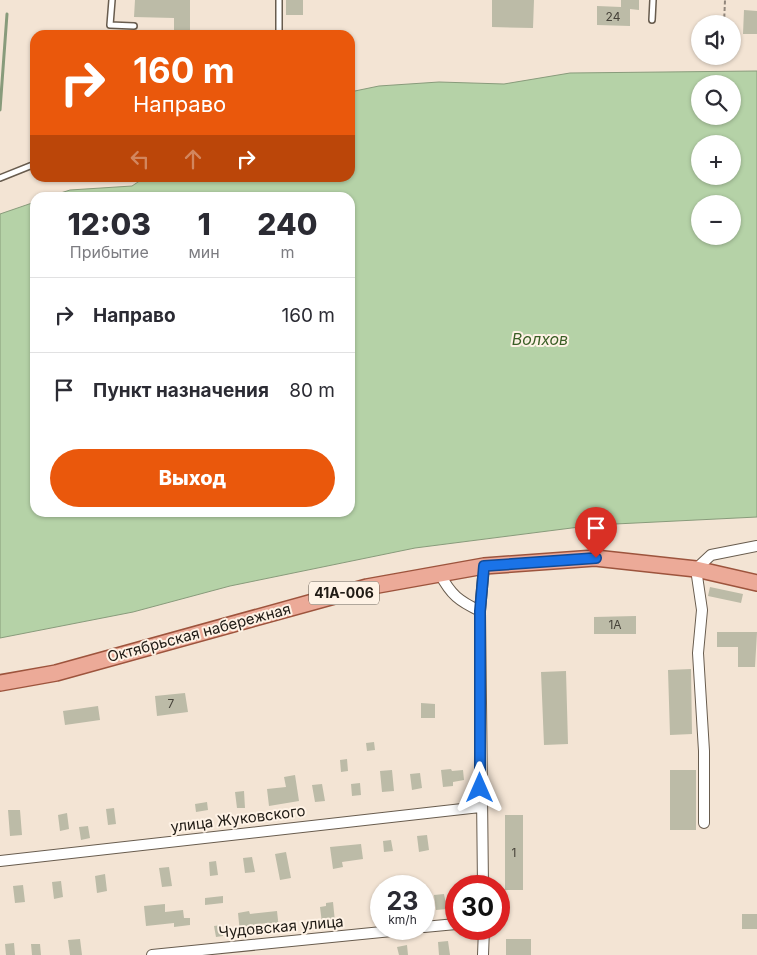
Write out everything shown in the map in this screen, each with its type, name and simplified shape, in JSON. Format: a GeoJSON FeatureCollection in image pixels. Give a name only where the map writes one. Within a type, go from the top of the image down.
{"type":"FeatureCollection","features":[{"type":"Feature","properties":{"kind":"main road","name":"Октябрьская набережная"},"geometry":{"type":"LineString","coordinates":[[0,683],[56,673],[367,586],[484,566],[596,558],[696,569]]}},
{"type":"Feature","properties":{"kind":"main road","name":"41А-006"},"geometry":{"type":"LineString","coordinates":[[696,569],[757,583]]}},
{"type":"Feature","properties":{"kind":"street"},"geometry":{"type":"LineString","coordinates":[[704,823],[704,751],[698,653],[702,610],[696,569],[711,555],[757,546]]}},
{"type":"Feature","properties":{"kind":"street"},"geometry":{"type":"LineString","coordinates":[[483,875],[480,807],[480,611],[484,566]]}},
{"type":"Feature","properties":{"kind":"street"},"geometry":{"type":"LineString","coordinates":[[440,574],[450,593],[480,611]]}},
{"type":"Feature","properties":{"kind":"street","name":"улица Жуковского"},"geometry":{"type":"LineString","coordinates":[[0,861],[480,807]]}},
{"type":"Feature","properties":{"kind":"street","name":"Чудовская улица"},"geometry":{"type":"LineString","coordinates":[[152,955],[370,933]]}},
{"type":"Feature","properties":{"kind":"street"},"geometry":{"type":"LineString","coordinates":[[483,955],[484,940]]}},
{"type":"Feature","properties":{"kind":"lane"},"geometry":{"type":"LineString","coordinates":[[112,0],[110,25],[134,26]]}},
{"type":"Feature","properties":{"kind":"lane"},"geometry":{"type":"LineString","coordinates":[[279,0],[279,30]]}},
{"type":"Feature","properties":{"kind":"lane"},"geometry":{"type":"LineString","coordinates":[[652,20],[653,0]]}},
{"type":"Feature","properties":{"kind":"lane"},"geometry":{"type":"LineString","coordinates":[[0,178],[30,166]]}},
{"type":"Feature","properties":{"kind":"path"},"geometry":{"type":"LineString","coordinates":[[724,15],[725,0]]}},
{"type":"Feature","properties":{"kind":"water","name":"Волхов"},"geometry":{"type":"Polygon","coordinates":[[[757,71],[757,517],[595,525],[415,548],[230,586],[133,612],[0,638],[0,214],[30,204],[30,517],[355,517],[355,192],[64,192],[132,186],[138,182],[355,182],[355,91],[379,86],[439,82],[504,84],[570,73],[757,71]]]}},
{"type":"Feature","properties":{"kind":"building"},"geometry":{"type":"Polygon","coordinates":[[[135,0],[190,0],[190,30],[174,30],[174,18],[134,17],[135,0]]]}},
{"type":"Feature","properties":{"kind":"building"},"geometry":{"type":"Polygon","coordinates":[[[286,0],[303,0],[303,15],[286,15],[286,0]]]}},
{"type":"Feature","properties":{"kind":"building"},"geometry":{"type":"Polygon","coordinates":[[[492,0],[534,0],[533,28],[492,27],[492,0]]]}},
{"type":"Feature","properties":{"kind":"building"},"geometry":{"type":"Polygon","coordinates":[[[621,0],[639,0],[639,10],[630,9],[630,26],[597,25],[597,6],[621,7],[621,0]]]}},
{"type":"Feature","properties":{"kind":"building"},"geometry":{"type":"Polygon","coordinates":[[[744,10],[757,11],[757,34],[743,34],[744,10]]]}},
{"type":"Feature","properties":{"kind":"building"},"geometry":{"type":"Polygon","coordinates":[[[710,587],[743,594],[741,603],[708,596],[710,587]]]}},
{"type":"Feature","properties":{"kind":"building"},"geometry":{"type":"Polygon","coordinates":[[[636,616],[636,634],[594,634],[594,617],[636,616]]]}},
{"type":"Feature","properties":{"kind":"building"},"geometry":{"type":"Polygon","coordinates":[[[717,632],[757,632],[755,667],[738,667],[738,647],[717,647],[717,632]]]}},
{"type":"Feature","properties":{"kind":"building"},"geometry":{"type":"Polygon","coordinates":[[[691,669],[692,734],[670,735],[668,670],[691,669]]]}},
{"type":"Feature","properties":{"kind":"building"},"geometry":{"type":"Polygon","coordinates":[[[566,671],[568,744],[544,745],[541,672],[566,671]]]}},
{"type":"Feature","properties":{"kind":"building"},"geometry":{"type":"Polygon","coordinates":[[[185,693],[188,712],[157,716],[155,696],[185,693]]]}},
{"type":"Feature","properties":{"kind":"building"},"geometry":{"type":"Polygon","coordinates":[[[421,703],[435,704],[435,718],[421,718],[421,703]]]}},
{"type":"Feature","properties":{"kind":"building"},"geometry":{"type":"Polygon","coordinates":[[[98,706],[100,720],[65,725],[63,711],[98,706]]]}},
{"type":"Feature","properties":{"kind":"building"},"geometry":{"type":"Polygon","coordinates":[[[374,742],[375,750],[367,751],[366,743],[374,742]]]}},
{"type":"Feature","properties":{"kind":"building"},"geometry":{"type":"Polygon","coordinates":[[[347,759],[348,771],[341,772],[340,760],[347,759]]]}},
{"type":"Feature","properties":{"kind":"building"},"geometry":{"type":"Polygon","coordinates":[[[451,769],[452,771],[463,770],[464,780],[453,782],[453,786],[443,787],[441,770],[451,769]]]}},
{"type":"Feature","properties":{"kind":"building"},"geometry":{"type":"Polygon","coordinates":[[[392,770],[394,791],[382,792],[380,771],[392,770]]]}},
{"type":"Feature","properties":{"kind":"building"},"geometry":{"type":"Polygon","coordinates":[[[670,770],[696,770],[696,830],[670,830],[670,770]]]}},
{"type":"Feature","properties":{"kind":"building"},"geometry":{"type":"Polygon","coordinates":[[[420,773],[422,788],[412,790],[410,774],[420,773]]]}},
{"type":"Feature","properties":{"kind":"building"},"geometry":{"type":"Polygon","coordinates":[[[295,775],[299,801],[269,806],[267,789],[286,787],[284,777],[295,775]]]}},
{"type":"Feature","properties":{"kind":"building"},"geometry":{"type":"Polygon","coordinates":[[[360,783],[361,795],[352,796],[351,784],[360,783]]]}},
{"type":"Feature","properties":{"kind":"building"},"geometry":{"type":"Polygon","coordinates":[[[322,784],[325,801],[315,802],[312,785],[322,784]]]}},
{"type":"Feature","properties":{"kind":"building"},"geometry":{"type":"Polygon","coordinates":[[[244,791],[245,808],[237,808],[235,792],[244,791]]]}},
{"type":"Feature","properties":{"kind":"building"},"geometry":{"type":"Polygon","coordinates":[[[207,802],[208,810],[196,812],[195,804],[207,802]]]}},
{"type":"Feature","properties":{"kind":"building"},"geometry":{"type":"Polygon","coordinates":[[[114,808],[116,824],[108,825],[106,809],[114,808]]]}},
{"type":"Feature","properties":{"kind":"building"},"geometry":{"type":"Polygon","coordinates":[[[8,810],[20,810],[22,835],[10,836],[8,810]]]}},
{"type":"Feature","properties":{"kind":"building"},"geometry":{"type":"Polygon","coordinates":[[[67,813],[69,829],[60,831],[58,815],[67,813]]]}},
{"type":"Feature","properties":{"kind":"building"},"geometry":{"type":"Polygon","coordinates":[[[505,815],[523,815],[523,890],[510,890],[510,875],[505,875],[505,815]]]}},
{"type":"Feature","properties":{"kind":"building"},"geometry":{"type":"Polygon","coordinates":[[[88,826],[90,838],[81,840],[79,827],[88,826]]]}},
{"type":"Feature","properties":{"kind":"building"},"geometry":{"type":"Polygon","coordinates":[[[427,835],[429,850],[419,852],[417,836],[427,835]]]}},
{"type":"Feature","properties":{"kind":"building"},"geometry":{"type":"Polygon","coordinates":[[[391,840],[393,851],[384,852],[383,841],[391,840]]]}},
{"type":"Feature","properties":{"kind":"building"},"geometry":{"type":"Polygon","coordinates":[[[361,844],[363,859],[342,862],[343,867],[333,869],[330,847],[361,844]]]}},
{"type":"Feature","properties":{"kind":"building"},"geometry":{"type":"Polygon","coordinates":[[[286,852],[291,878],[280,880],[275,854],[286,852]]]}},
{"type":"Feature","properties":{"kind":"building"},"geometry":{"type":"Polygon","coordinates":[[[252,857],[255,872],[245,873],[243,858],[252,857]]]}},
{"type":"Feature","properties":{"kind":"building"},"geometry":{"type":"Polygon","coordinates":[[[216,861],[218,875],[210,876],[209,862],[216,861]]]}},
{"type":"Feature","properties":{"kind":"building"},"geometry":{"type":"Polygon","coordinates":[[[169,867],[172,886],[162,887],[159,868],[169,867]]]}},
{"type":"Feature","properties":{"kind":"building"},"geometry":{"type":"Polygon","coordinates":[[[105,874],[107,891],[97,893],[95,876],[105,874]]]}},
{"type":"Feature","properties":{"kind":"building"},"geometry":{"type":"Polygon","coordinates":[[[61,881],[63,897],[54,899],[52,882],[61,881]]]}},
{"type":"Feature","properties":{"kind":"building"},"geometry":{"type":"Polygon","coordinates":[[[23,885],[25,902],[15,903],[13,886],[23,885]]]}},
{"type":"Feature","properties":{"kind":"building"},"geometry":{"type":"Polygon","coordinates":[[[444,894],[445,909],[436,910],[435,895],[444,894]]]}},
{"type":"Feature","properties":{"kind":"building"},"geometry":{"type":"Polygon","coordinates":[[[223,896],[223,903],[205,905],[205,898],[223,896]]]}},
{"type":"Feature","properties":{"kind":"building"},"geometry":{"type":"Polygon","coordinates":[[[333,902],[335,922],[322,923],[320,907],[326,906],[326,903],[333,902]]]}},
{"type":"Feature","properties":{"kind":"building"},"geometry":{"type":"Polygon","coordinates":[[[165,904],[165,912],[183,910],[184,918],[190,918],[190,925],[174,927],[174,923],[146,926],[144,906],[165,904]]]}},
{"type":"Feature","properties":{"kind":"building"},"geometry":{"type":"Polygon","coordinates":[[[249,911],[250,914],[277,911],[279,929],[268,930],[267,923],[251,925],[252,931],[240,933],[238,913],[249,911]]]}},
{"type":"Feature","properties":{"kind":"building"},"geometry":{"type":"Polygon","coordinates":[[[742,914],[757,914],[757,929],[742,929],[742,914]]]}},
{"type":"Feature","properties":{"kind":"building"},"geometry":{"type":"Polygon","coordinates":[[[222,925],[223,936],[216,937],[214,926],[222,925]]]}},
{"type":"Feature","properties":{"kind":"building"},"geometry":{"type":"Polygon","coordinates":[[[80,939],[82,955],[70,955],[68,940],[80,939]]]}},
{"type":"Feature","properties":{"kind":"building"},"geometry":{"type":"Polygon","coordinates":[[[531,939],[531,955],[506,955],[506,940],[531,939]]]}},
{"type":"Feature","properties":{"kind":"building"},"geometry":{"type":"Polygon","coordinates":[[[448,941],[450,955],[439,955],[438,942],[448,941]]]}},
{"type":"Feature","properties":{"kind":"building"},"geometry":{"type":"Polygon","coordinates":[[[14,943],[15,955],[6,955],[5,944],[14,943]]]}},
{"type":"Feature","properties":{"kind":"building"},"geometry":{"type":"Polygon","coordinates":[[[31,944],[40,944],[41,955],[32,955],[31,944]]]}},
{"type":"Feature","properties":{"kind":"building"},"geometry":{"type":"Polygon","coordinates":[[[407,945],[408,955],[399,955],[397,947],[407,945]]]}},
{"type":"Feature","properties":{"kind":"waterway"},"geometry":{"type":"LineString","coordinates":[[0,110],[7,14]]}},
{"type":"Feature","properties":{"kind":"route"},"geometry":{"type":"LineString","coordinates":[[480,788],[482,634],[480,611],[484,584],[484,566],[596,558]]}}]}
